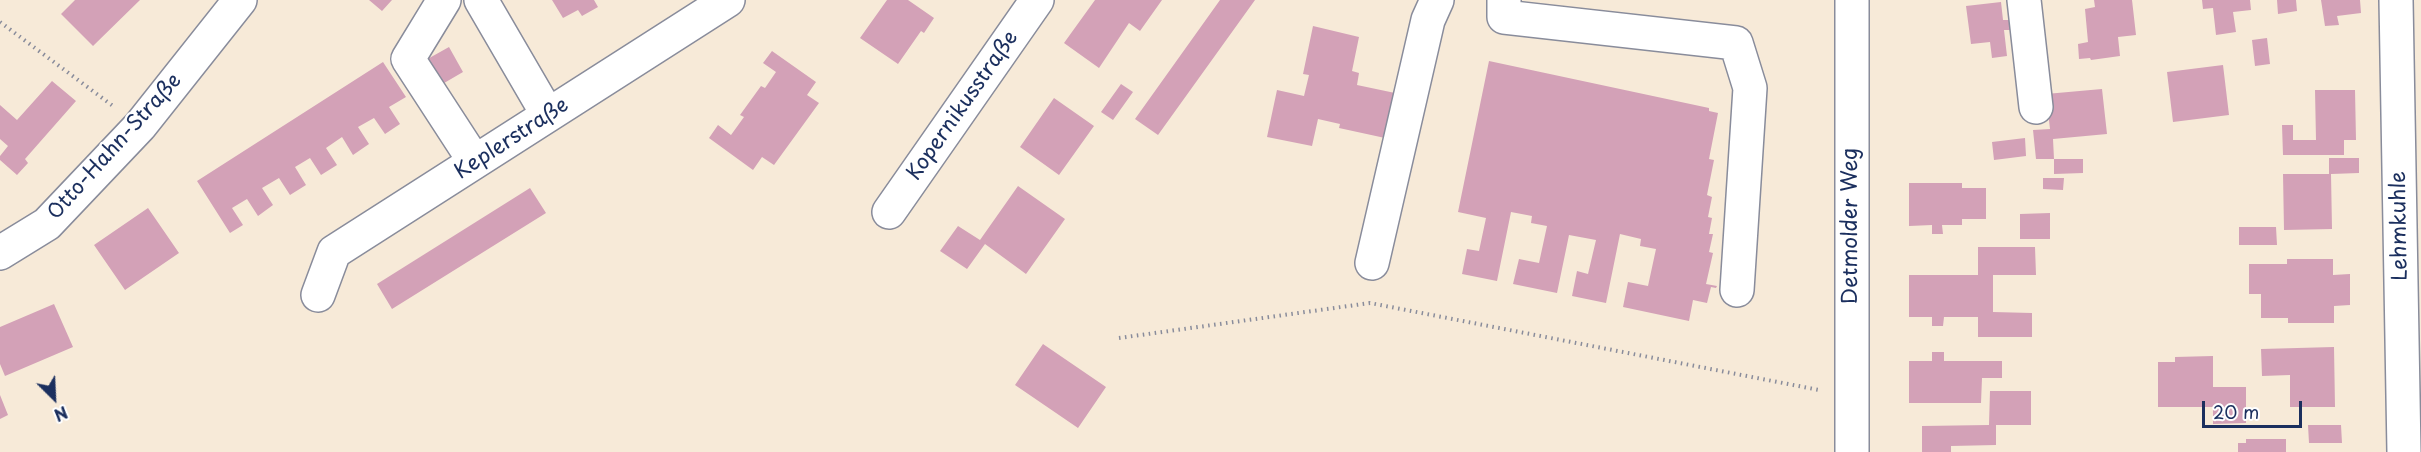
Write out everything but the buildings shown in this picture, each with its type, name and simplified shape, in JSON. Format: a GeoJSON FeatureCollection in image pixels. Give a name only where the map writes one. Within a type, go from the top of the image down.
{"type":"FeatureCollection","features":[{"type":"Feature","properties":{"kind":"street","name":"Otto-Hahn-Straße"},"geometry":{"type":"LineString","coordinates":[[0,253],[47,224],[140,126],[240,0]]}},
{"type":"Feature","properties":{"kind":"street"},"geometry":{"type":"LineString","coordinates":[[444,0],[408,59],[475,162]]}},
{"type":"Feature","properties":{"kind":"street"},"geometry":{"type":"LineString","coordinates":[[480,0],[548,115]]}},
{"type":"Feature","properties":{"kind":"street","name":"Keplerstraße"},"geometry":{"type":"LineString","coordinates":[[318,295],[334,252],[728,0]]}},
{"type":"Feature","properties":{"kind":"street","name":"Kopernikusstraße"},"geometry":{"type":"LineString","coordinates":[[889,212],[1037,0]]}},
{"type":"Feature","properties":{"kind":"street"},"geometry":{"type":"LineString","coordinates":[[1372,263],[1428,20],[1437,0]]}},
{"type":"Feature","properties":{"kind":"street"},"geometry":{"type":"LineString","coordinates":[[1504,0],[1504,17],[1736,44],[1750,88],[1737,290]]}},
{"type":"Feature","properties":{"kind":"street","name":"Detmolder Weg"},"geometry":{"type":"LineString","coordinates":[[1852,0],[1852,452]]}},
{"type":"Feature","properties":{"kind":"street"},"geometry":{"type":"LineString","coordinates":[[2024,0],[2036,107]]}},
{"type":"Feature","properties":{"kind":"street","name":"Lehmkuhle"},"geometry":{"type":"LineString","coordinates":[[2396,0],[2404,452]]}},
{"type":"Feature","properties":{"kind":"path"},"geometry":{"type":"LineString","coordinates":[[0,22],[140,126]]}},
{"type":"Feature","properties":{"kind":"path"},"geometry":{"type":"LineString","coordinates":[[1119,338],[1370,303],[1827,392],[1852,391]]}}]}
